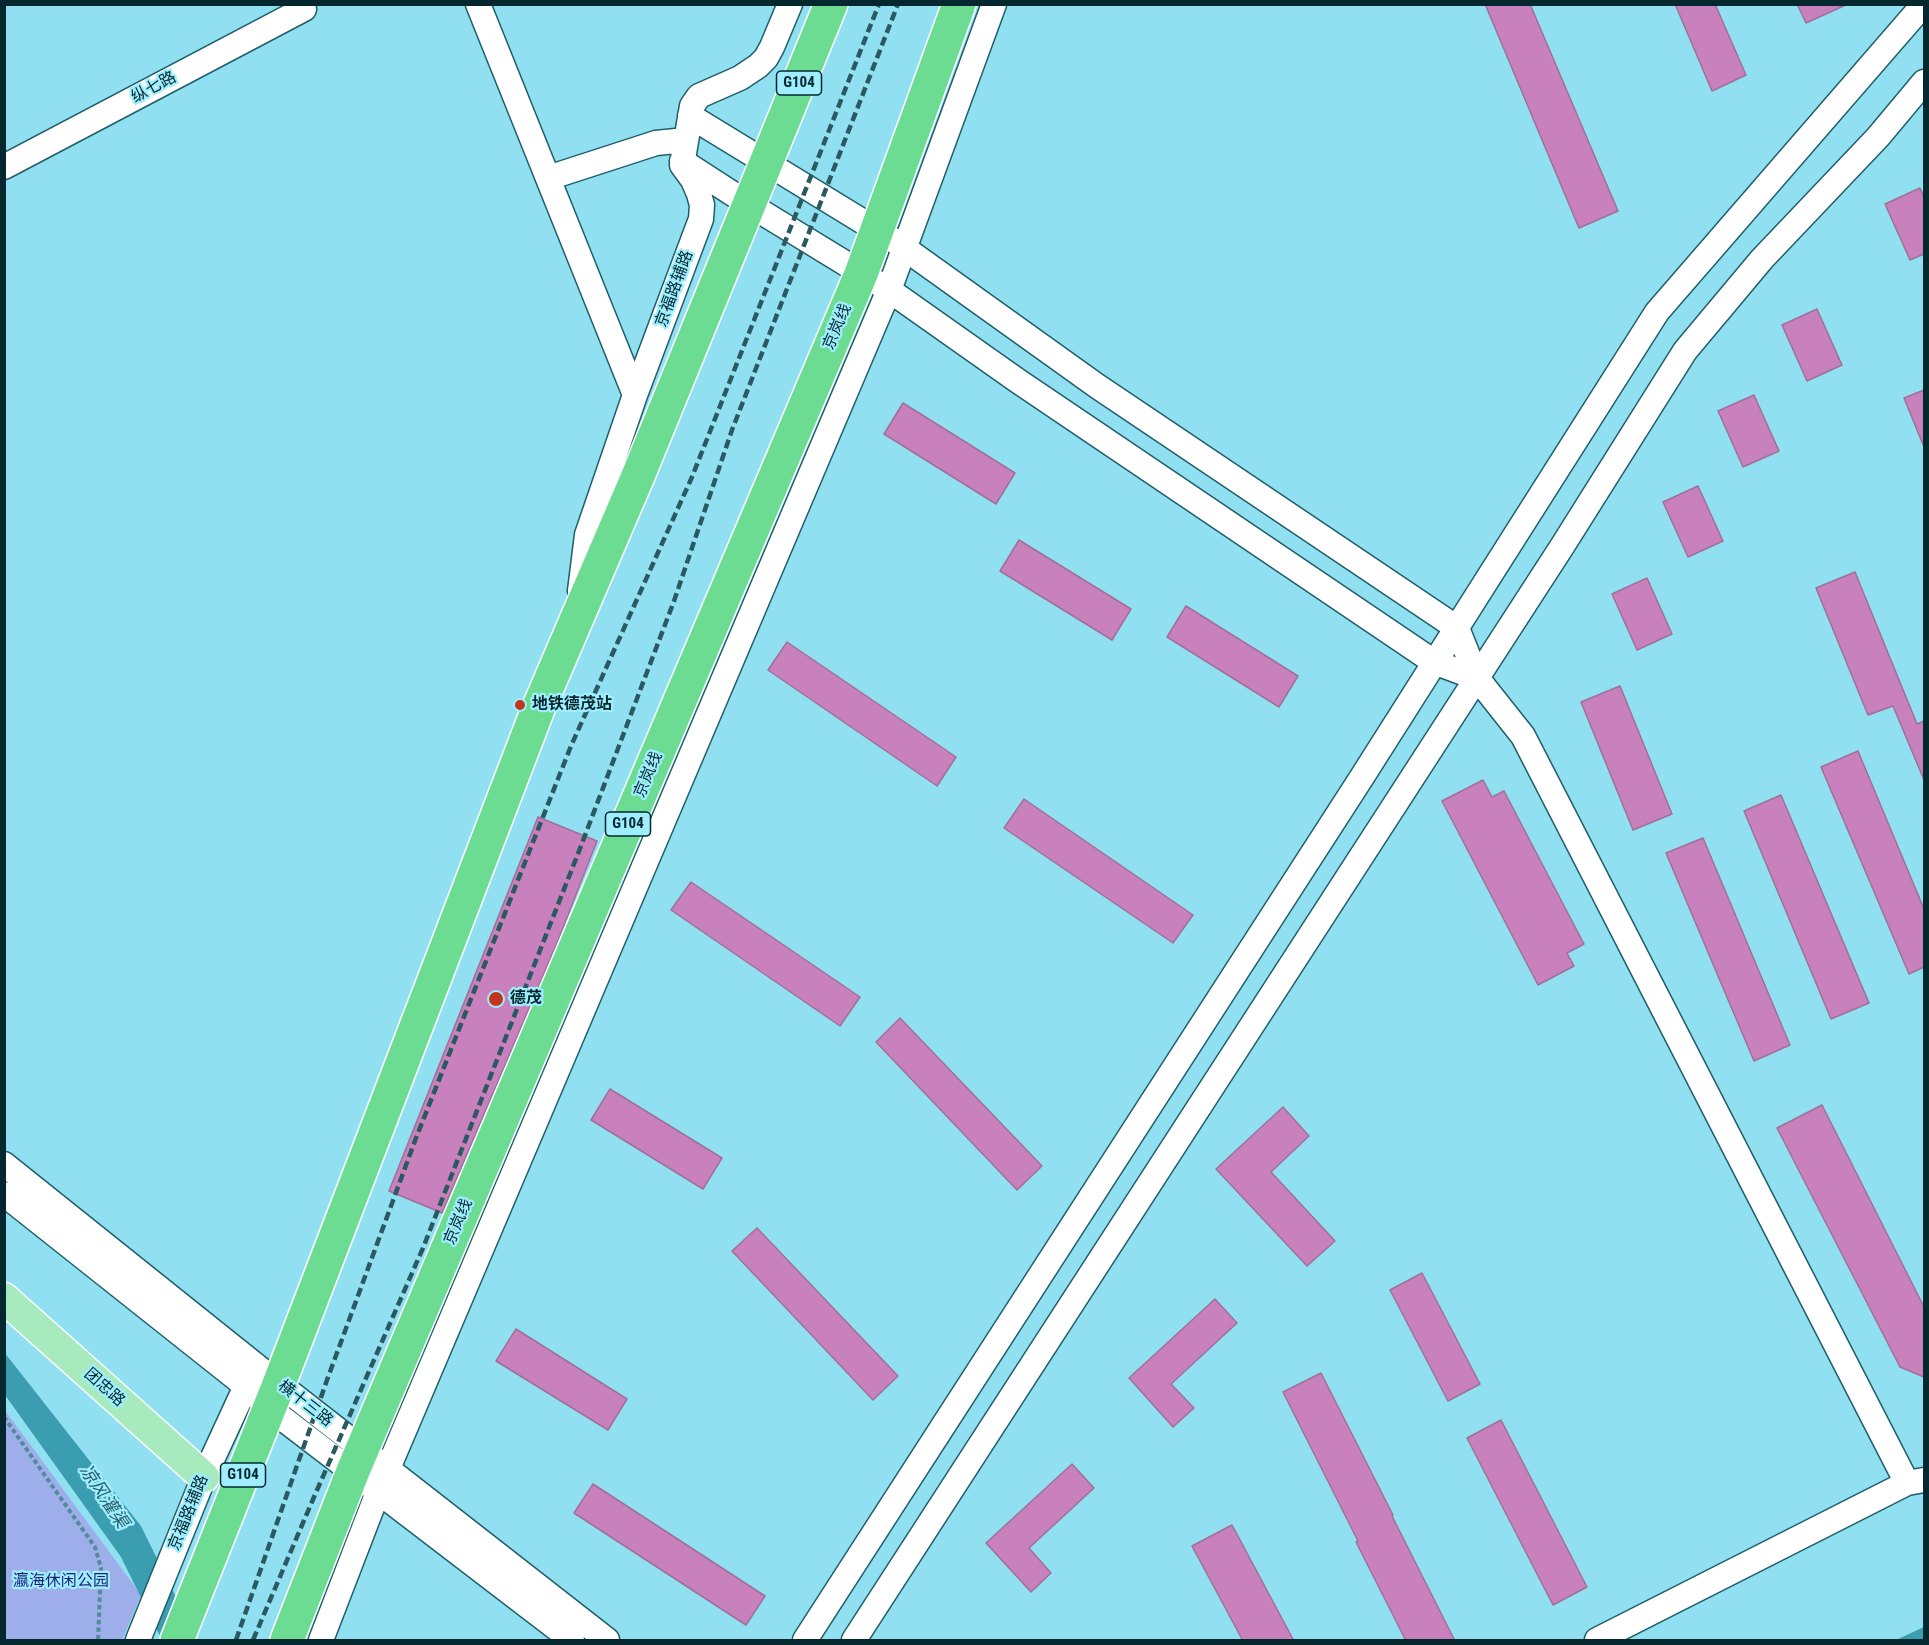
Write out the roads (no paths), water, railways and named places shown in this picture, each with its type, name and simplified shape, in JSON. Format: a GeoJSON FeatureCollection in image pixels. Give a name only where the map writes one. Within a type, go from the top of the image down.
{"type":"FeatureCollection","features":[{"type":"Feature","properties":{"kind":"highway","name":"G104"},"geometry":{"type":"LineString","coordinates":[[177,1641],[274,1396],[533,720],[638,476],[831,4]]}},
{"type":"Feature","properties":{"kind":"highway","name":"京岚线"},"geometry":{"type":"LineString","coordinates":[[287,1641],[368,1463],[861,274],[959,4]]}},
{"type":"Feature","properties":{"kind":"main road","name":"团忠路"},"geometry":{"type":"LineString","coordinates":[[4,1298],[204,1477]]}},
{"type":"Feature","properties":{"kind":"street"},"geometry":{"type":"LineString","coordinates":[[478,4],[635,395]]}},
{"type":"Feature","properties":{"kind":"street"},"geometry":{"type":"LineString","coordinates":[[684,150],[690,116],[699,96],[740,78],[766,58],[790,4]]}},
{"type":"Feature","properties":{"kind":"street"},"geometry":{"type":"LineString","coordinates":[[368,1463],[889,290],[994,4]]}},
{"type":"Feature","properties":{"kind":"street"},"geometry":{"type":"LineString","coordinates":[[805,1641],[1457,628],[1657,312],[1924,4]]}},
{"type":"Feature","properties":{"kind":"street","name":"纵七路"},"geometry":{"type":"LineString","coordinates":[[4,167],[304,9]]}},
{"type":"Feature","properties":{"kind":"street"},"geometry":{"type":"LineString","coordinates":[[854,1641],[1477,678],[1685,351],[1762,259],[1878,137],[1924,82]]}},
{"type":"Feature","properties":{"kind":"street"},"geometry":{"type":"LineString","coordinates":[[690,116],[906,248],[1097,386],[1457,628],[1477,678],[1523,736],[1916,1482],[1598,1641]]}},
{"type":"Feature","properties":{"kind":"street"},"geometry":{"type":"LineString","coordinates":[[549,178],[656,143],[684,150],[750,205],[889,290],[1018,381],[1434,662],[1477,678]]}},
{"type":"Feature","properties":{"kind":"street","name":"京福路辅路"},"geometry":{"type":"LineString","coordinates":[[577,617],[587,535],[635,395],[702,214],[701,200],[696,185],[684,170],[684,150]]}},
{"type":"Feature","properties":{"kind":"street","name":"横十三路"},"geometry":{"type":"LineString","coordinates":[[4,1164],[274,1396],[607,1641]]}},
{"type":"Feature","properties":{"kind":"street"},"geometry":{"type":"LineString","coordinates":[[4,1194],[246,1386],[274,1396]]}},
{"type":"Feature","properties":{"kind":"street","name":"京福路辅路"},"geometry":{"type":"LineString","coordinates":[[138,1641],[204,1477],[246,1386]]}},
{"type":"Feature","properties":{"kind":"street","name":"横十三路"},"geometry":{"type":"LineString","coordinates":[[368,1463],[378,1492],[572,1641]]}},
{"type":"Feature","properties":{"kind":"street"},"geometry":{"type":"LineString","coordinates":[[321,1641],[378,1492]]}},
{"type":"Feature","properties":{"kind":"water","name":"凉风灌渠"},"geometry":{"type":"Polygon","coordinates":[[[4,1352],[141,1526],[197,1640],[162,1640],[121,1557],[5,1395],[4,1352]]]}},
{"type":"Feature","properties":{"kind":"water"},"geometry":{"type":"Polygon","coordinates":[[[1924,1627],[1924,1640],[1896,1640],[1924,1627]]]}},
{"type":"Feature","properties":{"kind":"railway"},"geometry":{"type":"LineString","coordinates":[[236,1640],[327,1380],[416,1138],[571,746],[692,477],[879,4]]}},
{"type":"Feature","properties":{"kind":"railway"},"geometry":{"type":"LineString","coordinates":[[253,1640],[423,1248],[581,846],[674,601],[732,430],[898,4]]}},
{"type":"Feature","properties":{"kind":"place","name":"地铁德茂站"},"geometry":{"type":"Point","coordinates":[520,705]}},
{"type":"Feature","properties":{"kind":"place","name":"德茂"},"geometry":{"type":"Point","coordinates":[496,999]}},
{"type":"Feature","properties":{"kind":"park label","name":"瀛海休闲公园"},"geometry":{"type":"Point","coordinates":[61,1582]}}]}
